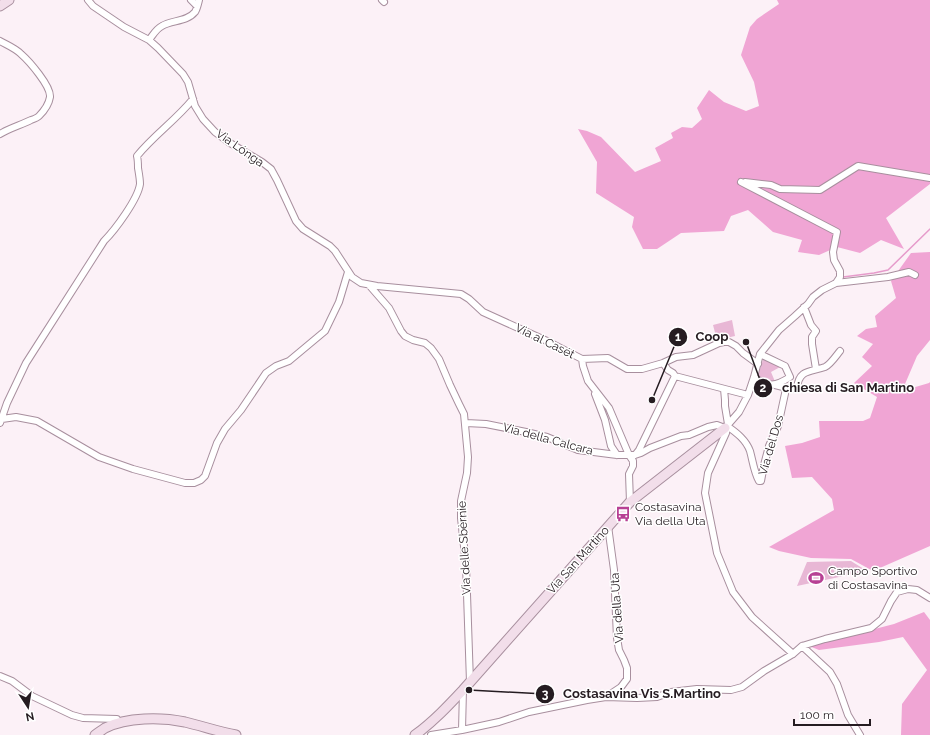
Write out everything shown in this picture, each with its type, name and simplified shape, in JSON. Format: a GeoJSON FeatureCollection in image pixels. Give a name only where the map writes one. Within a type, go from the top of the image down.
{"type":"FeatureCollection","features":[{"type":"Feature","properties":{"kind":"street"},"geometry":{"type":"LineString","coordinates":[[0,6],[9,0]]}},
{"type":"Feature","properties":{"kind":"street","name":"Via Lónga"},"geometry":{"type":"LineString","coordinates":[[88,0],[93,6],[124,27],[149,40],[158,48],[183,74],[188,82],[195,106],[203,119],[215,132],[230,143],[262,162],[270,169],[277,180],[296,221],[303,229],[330,246],[352,277],[361,283],[369,285]]}},
{"type":"Feature","properties":{"kind":"street"},"geometry":{"type":"LineString","coordinates":[[149,40],[162,26],[174,21],[188,18],[195,12],[198,3],[191,0]]}},
{"type":"Feature","properties":{"kind":"street"},"geometry":{"type":"LineString","coordinates":[[0,41],[21,54],[30,63],[46,83],[50,96],[47,104],[39,116],[0,134]]}},
{"type":"Feature","properties":{"kind":"street"},"geometry":{"type":"LineString","coordinates":[[1,421],[26,363],[104,241],[127,212],[139,190],[140,182],[138,156],[144,148],[184,111],[194,99]]}},
{"type":"Feature","properties":{"kind":"street"},"geometry":{"type":"LineString","coordinates":[[836,283],[840,277],[840,271],[834,260],[833,252],[837,232],[741,182],[771,185],[780,189],[820,190],[858,166],[930,178]]}},
{"type":"Feature","properties":{"kind":"street"},"geometry":{"type":"LineString","coordinates":[[1,421],[16,417],[37,421],[99,456],[132,469],[185,483],[194,483],[201,480],[205,476],[217,443],[225,429],[241,410],[266,372],[289,360],[325,331],[339,302],[348,272]]}},
{"type":"Feature","properties":{"kind":"street"},"geometry":{"type":"LineString","coordinates":[[775,385],[790,377],[785,366],[760,354],[779,330],[813,297],[822,290],[836,283],[888,277],[909,272],[915,275]]}},
{"type":"Feature","properties":{"kind":"street","name":"Via al Casét"},"geometry":{"type":"LineString","coordinates":[[369,285],[461,294],[483,312],[547,340],[582,359],[608,358],[627,369],[642,369],[663,363],[676,357],[693,355],[724,342],[729,342],[736,346],[758,364]]}},
{"type":"Feature","properties":{"kind":"street","name":"Via delle Sbèrnie"},"geometry":{"type":"LineString","coordinates":[[369,285],[389,308],[405,336],[425,343],[431,348],[439,359],[464,414],[468,457],[467,473],[461,501],[461,518],[466,565],[470,682]]}},
{"type":"Feature","properties":{"kind":"street"},"geometry":{"type":"LineString","coordinates":[[804,307],[811,325],[816,331],[812,337],[816,369]]}},
{"type":"Feature","properties":{"kind":"street"},"geometry":{"type":"LineString","coordinates":[[754,378],[761,383],[775,385],[786,389],[797,388],[798,381],[801,376],[808,371],[826,366],[840,351]]}},
{"type":"Feature","properties":{"kind":"street","name":"Via San Martino"},"geometry":{"type":"LineString","coordinates":[[415,735],[447,707],[463,690],[630,502],[727,426],[739,412],[748,395],[760,354]]}},
{"type":"Feature","properties":{"kind":"street"},"geometry":{"type":"LineString","coordinates":[[582,359],[582,366],[588,381],[609,408],[632,455],[633,466],[629,474],[630,502]]}},
{"type":"Feature","properties":{"kind":"street"},"geometry":{"type":"LineString","coordinates":[[663,363],[675,376],[748,395]]}},
{"type":"Feature","properties":{"kind":"street"},"geometry":{"type":"LineString","coordinates":[[632,455],[639,450],[675,376]]}},
{"type":"Feature","properties":{"kind":"street"},"geometry":{"type":"LineString","coordinates":[[593,389],[611,446],[617,455]]}},
{"type":"Feature","properties":{"kind":"street"},"geometry":{"type":"LineString","coordinates":[[724,389],[727,426],[726,433],[708,473],[705,493],[718,553],[733,592],[752,617],[792,654]]}},
{"type":"Feature","properties":{"kind":"street","name":"Via del Dos"},"geometry":{"type":"LineString","coordinates":[[727,426],[737,433],[746,443],[750,451],[756,475],[759,481],[761,481],[769,446],[778,426],[786,389]]}},
{"type":"Feature","properties":{"kind":"street","name":"Via della Calcara"},"geometry":{"type":"LineString","coordinates":[[466,423],[486,424],[526,432],[547,437],[578,450],[617,455],[632,455],[641,453],[665,442],[681,436],[689,435],[708,427],[717,425],[727,426]]}},
{"type":"Feature","properties":{"kind":"street","name":"Via della Uta"},"geometry":{"type":"LineString","coordinates":[[608,526],[614,570],[617,638],[619,650],[627,668],[627,679],[621,687]]}},
{"type":"Feature","properties":{"kind":"street"},"geometry":{"type":"LineString","coordinates":[[431,735],[499,722],[529,712],[606,697],[657,697],[671,692],[697,689],[731,690],[742,687],[802,646],[831,637],[870,628],[882,619],[897,592],[908,589],[918,590],[930,598]]}},
{"type":"Feature","properties":{"kind":"street"},"geometry":{"type":"LineString","coordinates":[[802,646],[830,672],[837,684],[848,715],[860,735]]}},
{"type":"Feature","properties":{"kind":"street"},"geometry":{"type":"LineString","coordinates":[[0,676],[12,681],[32,696],[72,715],[83,718],[117,719],[119,723]]}},
{"type":"Feature","properties":{"kind":"street"},"geometry":{"type":"LineString","coordinates":[[606,697],[621,687],[627,698]]}},
{"type":"Feature","properties":{"kind":"street"},"geometry":{"type":"LineString","coordinates":[[462,730],[463,690]]}},
{"type":"Feature","properties":{"kind":"street"},"geometry":{"type":"LineString","coordinates":[[95,735],[105,728],[119,723],[152,718],[184,722],[236,735]]}},
{"type":"Feature","properties":{"kind":"shaded area"},"geometry":{"type":"Polygon","coordinates":[[[777,0],[930,0],[930,184],[886,218],[904,249],[881,240],[860,253],[837,247],[819,255],[798,252],[802,240],[773,232],[748,210],[731,216],[724,231],[681,233],[657,249],[643,249],[632,227],[634,217],[596,193],[597,162],[578,129],[601,137],[635,172],[661,161],[655,148],[673,138],[671,133],[682,127],[692,128],[702,119],[697,108],[709,90],[724,102],[746,111],[759,106],[754,82],[741,55],[750,27],[757,19],[779,4],[777,0]]]}},
{"type":"Feature","properties":{"kind":"shaded area"},"geometry":{"type":"Polygon","coordinates":[[[930,252],[930,340],[917,356],[905,384],[912,388],[930,382],[930,546],[873,571],[851,559],[811,558],[779,551],[769,547],[834,510],[832,499],[812,477],[792,478],[785,446],[802,443],[820,437],[819,421],[863,421],[870,418],[877,397],[854,383],[872,366],[862,357],[873,344],[857,336],[866,329],[877,327],[875,316],[896,298],[891,281],[911,253],[930,252]]]}},
{"type":"Feature","properties":{"kind":"shaded area"},"geometry":{"type":"Polygon","coordinates":[[[732,320],[735,336],[717,340],[713,325],[732,320]]]}},
{"type":"Feature","properties":{"kind":"shaded area"},"geometry":{"type":"Polygon","coordinates":[[[764,356],[782,366],[771,372],[776,384],[757,379],[764,356]]]}},
{"type":"Feature","properties":{"kind":"shaded area","name":"Campo Sportivo di Costasavina"},"geometry":{"type":"Polygon","coordinates":[[[851,561],[867,571],[797,586],[807,562],[851,561]]]}},
{"type":"Feature","properties":{"kind":"shaded area"},"geometry":{"type":"Polygon","coordinates":[[[924,612],[930,620],[930,735],[901,735],[902,704],[927,670],[903,637],[879,642],[819,650],[809,646],[894,624],[924,612]]]}},
{"type":"Feature","properties":{"kind":"waterway"},"geometry":{"type":"LineString","coordinates":[[843,277],[888,270],[930,229]]}},
{"type":"Feature","properties":{"kind":"place","name":"chiesa di San Martino"},"geometry":{"type":"Point","coordinates":[746,342]}},
{"type":"Feature","properties":{"kind":"place","name":"Coop"},"geometry":{"type":"Point","coordinates":[652,400]}},
{"type":"Feature","properties":{"kind":"place","name":"Costasavina Via della Uta"},"geometry":{"type":"Point","coordinates":[623,514]}},
{"type":"Feature","properties":{"kind":"place","name":"Campo Sportivo di Costasavina"},"geometry":{"type":"Point","coordinates":[816,578]}},
{"type":"Feature","properties":{"kind":"place","name":"Costasavina Vis S.Martino"},"geometry":{"type":"Point","coordinates":[469,690]}}]}
